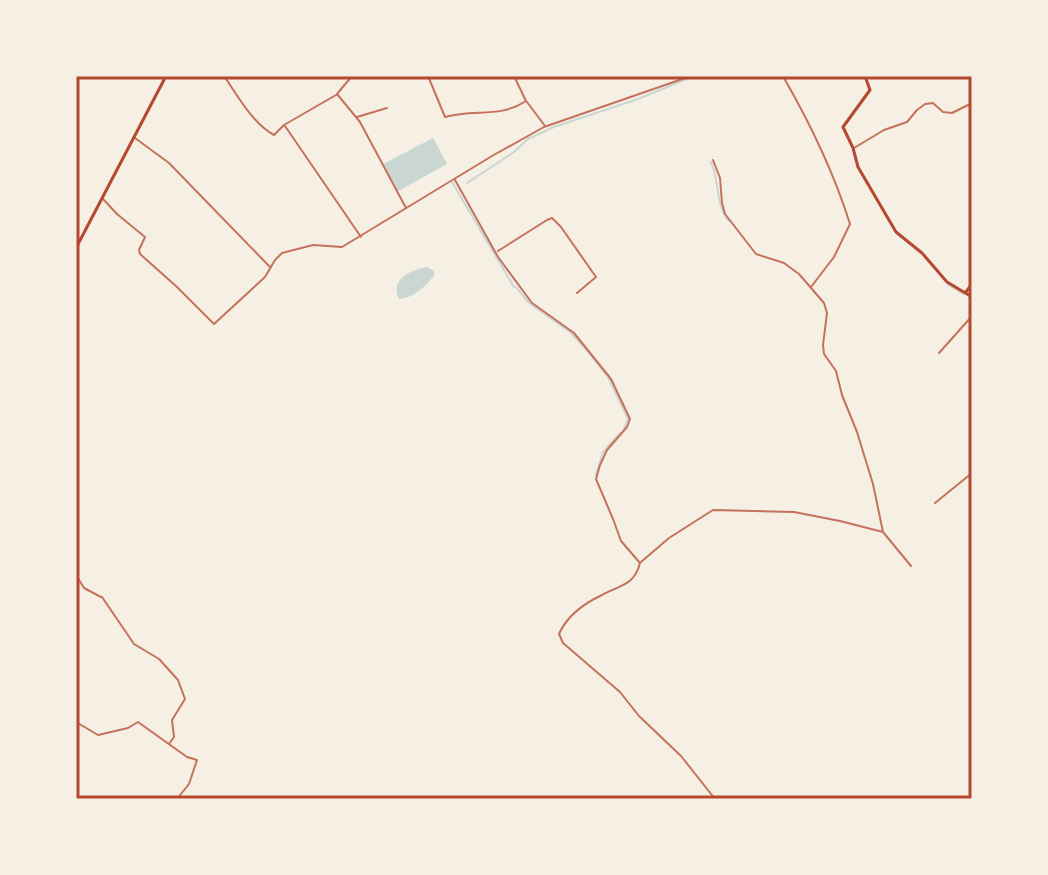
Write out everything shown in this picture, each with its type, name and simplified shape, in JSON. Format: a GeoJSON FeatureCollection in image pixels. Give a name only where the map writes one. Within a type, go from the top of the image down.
{"type":"FeatureCollection","features":[{"type":"Feature","properties":{"kind":"main road"},"geometry":{"type":"LineString","coordinates":[[76,248],[78,239],[166,76]]}},
{"type":"Feature","properties":{"kind":"main road"},"geometry":{"type":"LineString","coordinates":[[865,76],[870,90],[843,127],[858,167],[896,232],[922,253],[947,282],[972,297]]}},
{"type":"Feature","properties":{"kind":"main road"},"geometry":{"type":"LineString","coordinates":[[965,293],[972,284]]}},
{"type":"Feature","properties":{"kind":"street"},"geometry":{"type":"LineString","coordinates":[[224,76],[267,131],[274,135],[284,125],[337,94],[352,76]]}},
{"type":"Feature","properties":{"kind":"street"},"geometry":{"type":"LineString","coordinates":[[428,76],[445,117],[483,111],[493,114],[515,109],[526,101]]}},
{"type":"Feature","properties":{"kind":"street"},"geometry":{"type":"LineString","coordinates":[[514,76],[526,101],[546,127]]}},
{"type":"Feature","properties":{"kind":"street"},"geometry":{"type":"LineString","coordinates":[[102,198],[145,237],[140,254],[214,324],[265,277],[282,253],[313,245],[342,247],[546,127],[691,76]]}},
{"type":"Feature","properties":{"kind":"street"},"geometry":{"type":"LineString","coordinates":[[783,77],[820,148],[850,224],[834,257],[811,287]]}},
{"type":"Feature","properties":{"kind":"street"},"geometry":{"type":"LineString","coordinates":[[337,94],[360,122],[406,209]]}},
{"type":"Feature","properties":{"kind":"street"},"geometry":{"type":"LineString","coordinates":[[853,148],[884,130],[907,122],[925,104],[935,104],[943,112],[952,113],[972,103]]}},
{"type":"Feature","properties":{"kind":"street"},"geometry":{"type":"LineString","coordinates":[[356,118],[387,108]]}},
{"type":"Feature","properties":{"kind":"street"},"geometry":{"type":"LineString","coordinates":[[284,125],[361,237]]}},
{"type":"Feature","properties":{"kind":"street"},"geometry":{"type":"LineString","coordinates":[[134,138],[169,163],[270,267]]}},
{"type":"Feature","properties":{"kind":"street"},"geometry":{"type":"LineString","coordinates":[[713,160],[720,178],[725,214],[756,254],[784,263],[799,274],[824,303],[827,313],[824,354],[836,371],[857,432],[873,484],[883,532],[911,566]]}},
{"type":"Feature","properties":{"kind":"street"},"geometry":{"type":"LineString","coordinates":[[454,179],[496,253],[532,303],[574,333],[611,379],[620,397],[630,419],[607,450],[596,479],[621,541],[640,563]]}},
{"type":"Feature","properties":{"kind":"street"},"geometry":{"type":"LineString","coordinates":[[496,253],[552,218],[596,277],[577,293]]}},
{"type":"Feature","properties":{"kind":"street"},"geometry":{"type":"LineString","coordinates":[[939,353],[972,316]]}},
{"type":"Feature","properties":{"kind":"street"},"geometry":{"type":"LineString","coordinates":[[935,503],[972,473]]}},
{"type":"Feature","properties":{"kind":"street"},"geometry":{"type":"LineString","coordinates":[[715,799],[681,756],[639,716],[620,692],[563,643],[559,634],[564,624],[580,608],[603,594],[625,586],[638,572],[640,563],[669,538],[713,510],[794,512],[883,532]]}},
{"type":"Feature","properties":{"kind":"street"},"geometry":{"type":"LineString","coordinates":[[76,575],[84,588],[102,597],[134,644],[159,659],[178,680],[185,699],[172,720],[174,737],[169,744]]}},
{"type":"Feature","properties":{"kind":"street"},"geometry":{"type":"LineString","coordinates":[[76,722],[98,735],[128,728],[138,722],[187,757],[197,760],[189,784],[177,799]]}},
{"type":"Feature","properties":{"kind":"shaded area"},"geometry":{"type":"Polygon","coordinates":[[[433,138],[447,164],[398,191],[383,164],[433,138]]]}},
{"type":"Feature","properties":{"kind":"shaded area"},"geometry":{"type":"Polygon","coordinates":[[[427,267],[434,271],[434,276],[414,294],[399,299],[399,281],[408,273],[427,267]]]}},
{"type":"Feature","properties":{"kind":"waterway"},"geometry":{"type":"LineString","coordinates":[[467,183],[528,139],[694,76]]}},
{"type":"Feature","properties":{"kind":"waterway"},"geometry":{"type":"LineString","coordinates":[[711,162],[722,208],[729,221]]}},
{"type":"Feature","properties":{"kind":"waterway"},"geometry":{"type":"LineString","coordinates":[[452,182],[514,287]]}},
{"type":"Feature","properties":{"kind":"waterway"},"geometry":{"type":"LineString","coordinates":[[947,284],[963,294]]}},
{"type":"Feature","properties":{"kind":"waterway"},"geometry":{"type":"LineString","coordinates":[[516,287],[529,303],[570,332],[608,377],[628,419],[624,429]]}},
{"type":"Feature","properties":{"kind":"waterway"},"geometry":{"type":"LineString","coordinates":[[596,475],[603,452],[620,433]]}}]}
